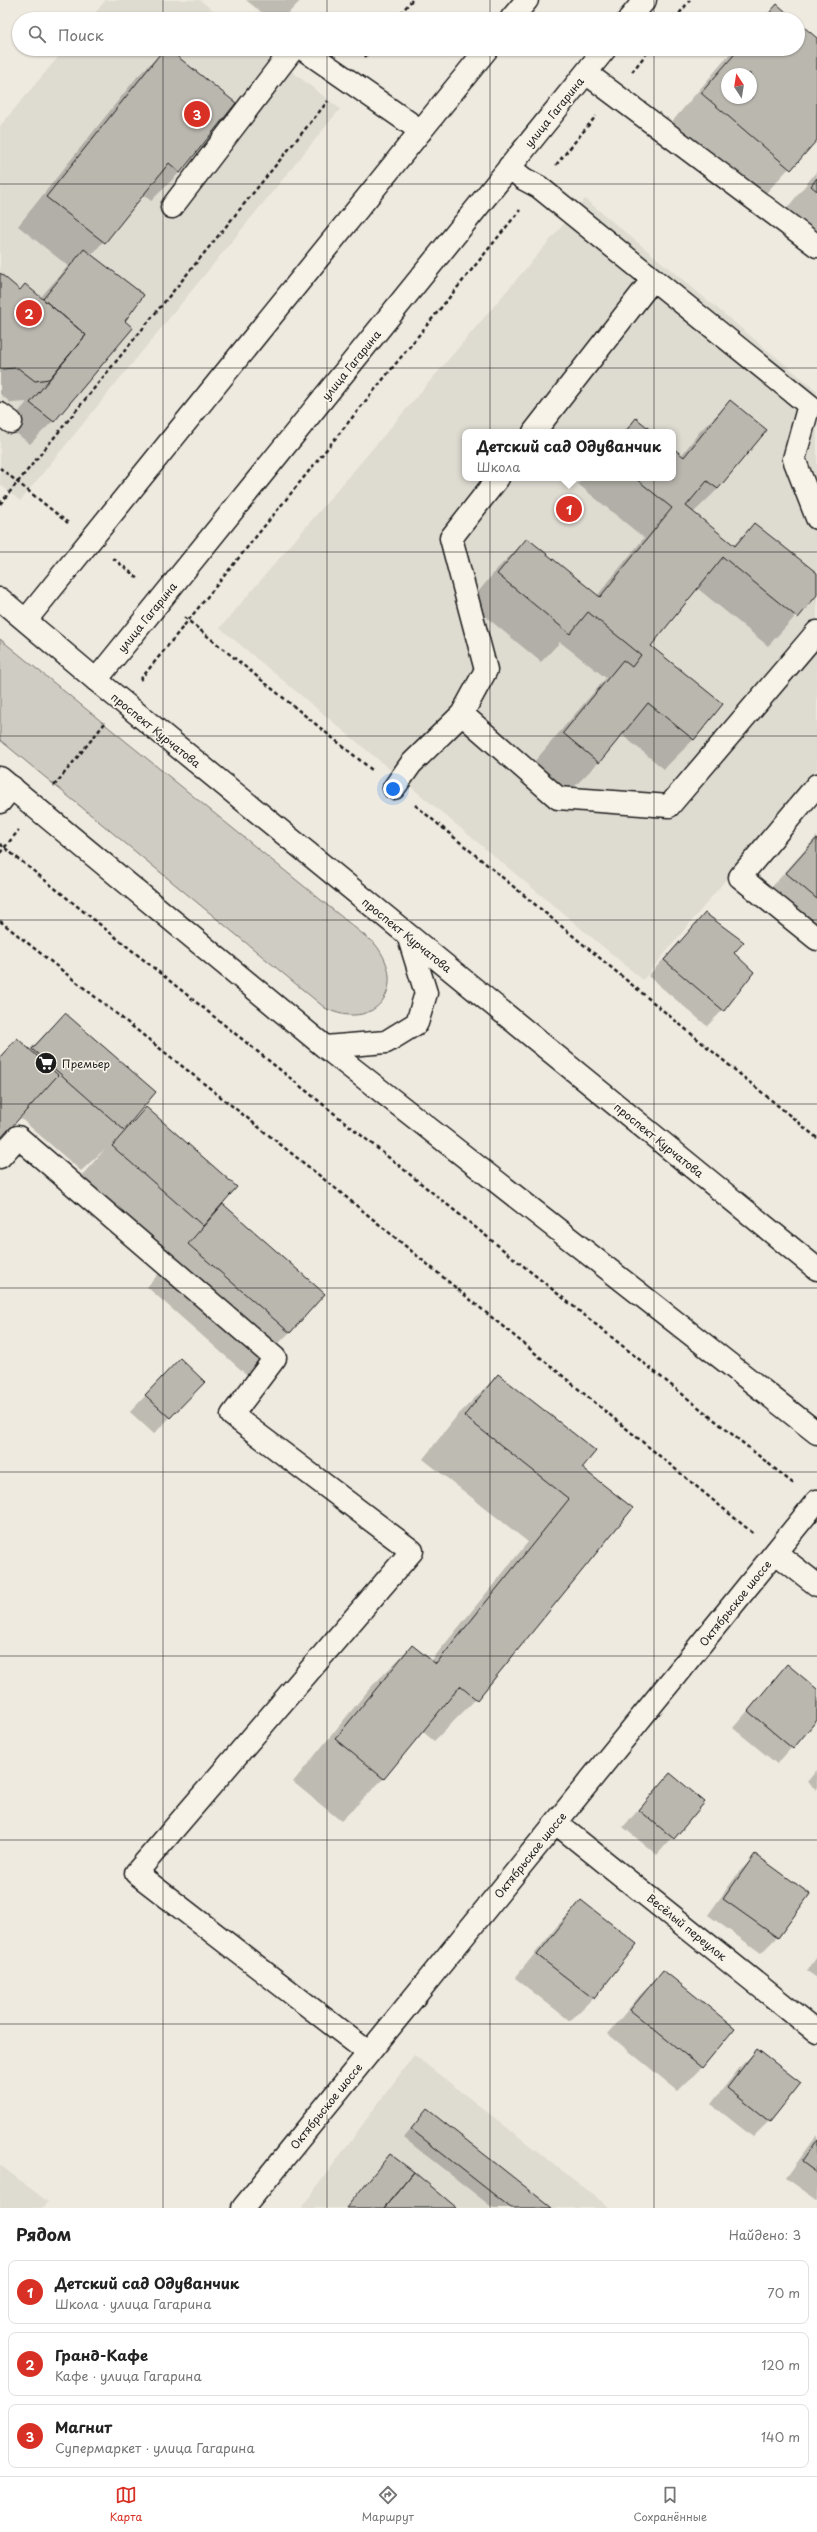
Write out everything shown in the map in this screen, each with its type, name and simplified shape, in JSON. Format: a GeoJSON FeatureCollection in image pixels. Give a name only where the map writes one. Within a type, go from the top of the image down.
{"type":"FeatureCollection","features":[{"type":"Feature","properties":{"kind":"street"},"geometry":{"type":"LineString","coordinates":[[517,12],[527,0]]}},
{"type":"Feature","properties":{"kind":"street"},"geometry":{"type":"LineString","coordinates":[[635,12],[644,0]]}},
{"type":"Feature","properties":{"kind":"street"},"geometry":{"type":"LineString","coordinates":[[172,207],[288,56]]}},
{"type":"Feature","properties":{"kind":"street"},"geometry":{"type":"LineString","coordinates":[[313,56],[421,131]]}},
{"type":"Feature","properties":{"kind":"street"},"geometry":{"type":"LineString","coordinates":[[26,620],[481,56]]}},
{"type":"Feature","properties":{"kind":"street","name":"улица Гагарина"},"geometry":{"type":"LineString","coordinates":[[96,680],[599,56]]}},
{"type":"Feature","properties":{"kind":"street"},"geometry":{"type":"LineString","coordinates":[[586,73],[817,246]]}},
{"type":"Feature","properties":{"kind":"street"},"geometry":{"type":"LineString","coordinates":[[510,167],[524,179],[539,187],[808,405],[794,459],[817,518]]}},
{"type":"Feature","properties":{"kind":"street"},"geometry":{"type":"LineString","coordinates":[[536,429],[653,279]]}},
{"type":"Feature","properties":{"kind":"street"},"geometry":{"type":"LineString","coordinates":[[394,788],[411,764],[462,714],[486,670],[451,538],[496,481]]}},
{"type":"Feature","properties":{"kind":"street","name":"проспект Курчатова"},"geometry":{"type":"LineString","coordinates":[[0,598],[122,702],[817,1269]]}},
{"type":"Feature","properties":{"kind":"street"},"geometry":{"type":"LineString","coordinates":[[462,714],[558,798],[669,806],[817,632]]}},
{"type":"Feature","properties":{"kind":"street"},"geometry":{"type":"LineString","coordinates":[[817,785],[740,877],[817,939]]}},
{"type":"Feature","properties":{"kind":"street"},"geometry":{"type":"LineString","coordinates":[[4,789],[37,808],[325,1047],[817,1433]]}},
{"type":"Feature","properties":{"kind":"street"},"geometry":{"type":"LineString","coordinates":[[325,1047],[386,1042],[417,1023],[426,993],[408,935]]}},
{"type":"Feature","properties":{"kind":"street"},"geometry":{"type":"LineString","coordinates":[[0,1157],[18,1137],[274,1358],[232,1415],[412,1551],[136,1873],[369,2053]]}},
{"type":"Feature","properties":{"kind":"street","name":"Октябрьское шоссе"},"geometry":{"type":"LineString","coordinates":[[243,2208],[817,1502]]}},
{"type":"Feature","properties":{"kind":"street"},"geometry":{"type":"LineString","coordinates":[[776,1553],[817,1585]]}},
{"type":"Feature","properties":{"kind":"street","name":"Весёлый переулок"},"geometry":{"type":"LineString","coordinates":[[556,1823],[817,2032]]}},
{"type":"Feature","properties":{"kind":"path"},"geometry":{"type":"LineString","coordinates":[[402,12],[412,0]]}},
{"type":"Feature","properties":{"kind":"path"},"geometry":{"type":"LineString","coordinates":[[681,12],[690,0]]}},
{"type":"Feature","properties":{"kind":"path"},"geometry":{"type":"LineString","coordinates":[[0,504],[365,56]]}},
{"type":"Feature","properties":{"kind":"path"},"geometry":{"type":"LineString","coordinates":[[37,808],[644,56]]}},
{"type":"Feature","properties":{"kind":"path"},"geometry":{"type":"LineString","coordinates":[[0,844],[817,1502]]}},
{"type":"Feature","properties":{"kind":"path"},"geometry":{"type":"LineString","coordinates":[[0,921],[340,1192],[776,1553]]}},
{"type":"Feature","properties":{"kind":"shaded area"},"geometry":{"type":"Polygon","coordinates":[[[106,0],[200,0],[215,12],[96,12],[106,0]]]}},
{"type":"Feature","properties":{"kind":"shaded area"},"geometry":{"type":"Polygon","coordinates":[[[59,56],[272,56],[340,109],[20,501],[0,484],[0,126],[59,56]]]}},
{"type":"Feature","properties":{"kind":"shaded area"},"geometry":{"type":"Polygon","coordinates":[[[585,199],[817,391],[817,769],[643,980],[220,628],[585,199]]]}},
{"type":"Feature","properties":{"kind":"shaded area"},"geometry":{"type":"Polygon","coordinates":[[[0,639],[375,944],[385,960],[389,976],[388,990],[382,1002],[372,1010],[359,1015],[343,1014],[325,1008],[0,740],[0,639]]]}},
{"type":"Feature","properties":{"kind":"shaded area"},"geometry":{"type":"Polygon","coordinates":[[[414,2055],[610,2208],[301,2208],[414,2055]]]}},
{"type":"Feature","properties":{"kind":"shaded area"},"geometry":{"type":"Polygon","coordinates":[[[0,2165],[48,2202],[44,2208],[0,2208],[0,2165]]]}},
{"type":"Feature","properties":{"kind":"building"},"geometry":{"type":"Polygon","coordinates":[[[777,4],[786,12],[770,12],[777,4]]]}},
{"type":"Feature","properties":{"kind":"building"},"geometry":{"type":"Polygon","coordinates":[[[805,28],[817,38],[817,140],[791,170],[701,93],[721,70],[721,104],[757,104],[757,68],[723,68],[733,56],[805,56],[805,28]]]}},
{"type":"Feature","properties":{"kind":"building"},"geometry":{"type":"Polygon","coordinates":[[[158,56],[177,56],[236,103],[180,173],[169,163],[105,243],[46,197],[158,56]]]}},
{"type":"Feature","properties":{"kind":"building"},"geometry":{"type":"Polygon","coordinates":[[[817,178],[817,191],[811,186],[817,178]]]}},
{"type":"Feature","properties":{"kind":"building"},"geometry":{"type":"Polygon","coordinates":[[[84,249],[144,295],[125,321],[133,328],[54,422],[30,403],[86,335],[43,299],[84,249]]]}},
{"type":"Feature","properties":{"kind":"building"},"geometry":{"type":"Polygon","coordinates":[[[0,273],[20,290],[25,284],[86,335],[49,379],[35,381],[18,368],[0,369],[0,273]]]}},
{"type":"Feature","properties":{"kind":"building"},"geometry":{"type":"Polygon","coordinates":[[[730,400],[767,430],[718,489],[707,481],[686,506],[735,546],[754,523],[817,573],[817,595],[798,618],[723,557],[651,646],[723,704],[694,740],[648,703],[599,763],[563,733],[623,660],[632,667],[641,655],[588,612],[570,634],[497,574],[527,538],[600,597],[672,508],[639,481],[676,481],[676,450],[684,457],[730,400]]]}},
{"type":"Feature","properties":{"kind":"building"},"geometry":{"type":"Polygon","coordinates":[[[636,418],[649,429],[627,429],[636,418]]]}},
{"type":"Feature","properties":{"kind":"building"},"geometry":{"type":"Polygon","coordinates":[[[817,838],[817,899],[786,873],[817,838]]]}},
{"type":"Feature","properties":{"kind":"building"},"geometry":{"type":"Polygon","coordinates":[[[705,913],[744,942],[734,953],[754,972],[724,1011],[664,960],[705,913]]]}},
{"type":"Feature","properties":{"kind":"building"},"geometry":{"type":"Polygon","coordinates":[[[65,1013],[156,1092],[124,1130],[32,1049],[65,1013]]]}},
{"type":"Feature","properties":{"kind":"building"},"geometry":{"type":"Polygon","coordinates":[[[17,1038],[58,1075],[0,1140],[0,1057],[17,1038]]]}},
{"type":"Feature","properties":{"kind":"building"},"geometry":{"type":"Polygon","coordinates":[[[146,1107],[237,1187],[203,1226],[112,1146],[146,1107]]]}},
{"type":"Feature","properties":{"kind":"building"},"geometry":{"type":"Polygon","coordinates":[[[223,1204],[325,1294],[290,1333],[188,1244],[223,1204]]]}},
{"type":"Feature","properties":{"kind":"building"},"geometry":{"type":"Polygon","coordinates":[[[180,1358],[205,1382],[170,1418],[145,1395],[180,1358]]]}},
{"type":"Feature","properties":{"kind":"building"},"geometry":{"type":"Polygon","coordinates":[[[498,1374],[596,1451],[582,1468],[633,1508],[477,1700],[460,1686],[384,1779],[335,1739],[412,1645],[436,1664],[569,1499],[464,1416],[498,1374]]]}},
{"type":"Feature","properties":{"kind":"building"},"geometry":{"type":"Polygon","coordinates":[[[787,1664],[817,1689],[817,1720],[793,1749],[748,1711],[787,1664]]]}},
{"type":"Feature","properties":{"kind":"building"},"geometry":{"type":"Polygon","coordinates":[[[670,1773],[705,1802],[674,1839],[639,1810],[670,1773]]]}},
{"type":"Feature","properties":{"kind":"building"},"geometry":{"type":"Polygon","coordinates":[[[755,1854],[810,1894],[778,1938],[723,1899],[755,1854]]]}},
{"type":"Feature","properties":{"kind":"building"},"geometry":{"type":"Polygon","coordinates":[[[581,1900],[637,1944],[594,1999],[537,1955],[581,1900]]]}},
{"type":"Feature","properties":{"kind":"building"},"geometry":{"type":"Polygon","coordinates":[[[663,1970],[735,2028],[702,2068],[630,2010],[663,1970]]]}},
{"type":"Feature","properties":{"kind":"building"},"geometry":{"type":"Polygon","coordinates":[[[757,2049],[801,2083],[770,2122],[727,2088],[757,2049]]]}},
{"type":"Feature","properties":{"kind":"building"},"geometry":{"type":"Polygon","coordinates":[[[427,2109],[552,2208],[511,2208],[411,2129],[427,2109]]]}},
{"type":"Feature","properties":{"kind":"building"},"geometry":{"type":"Polygon","coordinates":[[[817,2140],[817,2173],[802,2162],[817,2140]]]}},
{"type":"Feature","properties":{"kind":"building"},"geometry":{"type":"Polygon","coordinates":[[[390,2154],[414,2172],[384,2208],[346,2208],[390,2154]]]}},
{"type":"Feature","properties":{"kind":"building"},"geometry":{"type":"Polygon","coordinates":[[[414,2172],[457,2208],[384,2208],[414,2172]]]}},
{"type":"Feature","properties":{"kind":"place","name":"Магнит"},"geometry":{"type":"Point","coordinates":[197,114]}},
{"type":"Feature","properties":{"kind":"place","name":"Гранд-Кафе"},"geometry":{"type":"Point","coordinates":[29,313]}},
{"type":"Feature","properties":{"kind":"place","name":"Детский сад Одуванчик"},"geometry":{"type":"Point","coordinates":[569,509]}},
{"type":"Feature","properties":{"kind":"place","name":"Премьер"},"geometry":{"type":"Point","coordinates":[46,1063]}}]}
